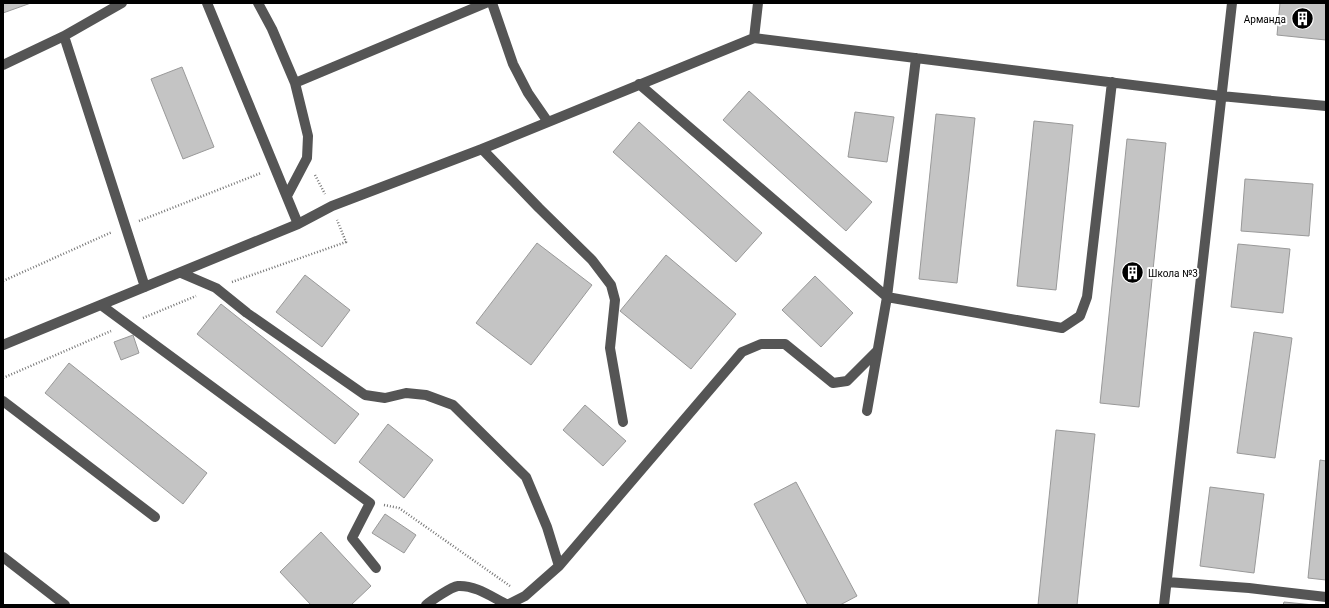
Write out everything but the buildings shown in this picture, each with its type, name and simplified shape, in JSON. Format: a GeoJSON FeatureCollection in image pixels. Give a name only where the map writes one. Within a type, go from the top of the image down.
{"type":"FeatureCollection","features":[{"type":"Feature","properties":{"kind":"street"},"geometry":{"type":"LineString","coordinates":[[3,65],[64,36],[122,3]]}},
{"type":"Feature","properties":{"kind":"street"},"geometry":{"type":"LineString","coordinates":[[207,3],[298,224]]}},
{"type":"Feature","properties":{"kind":"street"},"geometry":{"type":"LineString","coordinates":[[258,3],[272,30],[295,83],[308,136],[307,158],[287,196]]}},
{"type":"Feature","properties":{"kind":"street"},"geometry":{"type":"LineString","coordinates":[[295,83],[486,3]]}},
{"type":"Feature","properties":{"kind":"street"},"geometry":{"type":"LineString","coordinates":[[492,3],[513,64],[528,94],[548,122]]}},
{"type":"Feature","properties":{"kind":"street"},"geometry":{"type":"LineString","coordinates":[[754,38],[758,3]]}},
{"type":"Feature","properties":{"kind":"street"},"geometry":{"type":"LineString","coordinates":[[1164,605],[1232,3]]}},
{"type":"Feature","properties":{"kind":"street"},"geometry":{"type":"LineString","coordinates":[[64,36],[144,287]]}},
{"type":"Feature","properties":{"kind":"street"},"geometry":{"type":"LineString","coordinates":[[3,345],[298,224],[332,206],[482,149],[754,38],[1221,96],[1326,106]]}},
{"type":"Feature","properties":{"kind":"street"},"geometry":{"type":"LineString","coordinates":[[867,411],[886,297],[916,58]]}},
{"type":"Feature","properties":{"kind":"street"},"geometry":{"type":"LineString","coordinates":[[639,84],[886,297],[1062,328],[1080,316],[1087,297],[1112,82]]}},
{"type":"Feature","properties":{"kind":"street"},"geometry":{"type":"LineString","coordinates":[[482,149],[592,260],[611,285],[615,300],[610,348],[623,422]]}},
{"type":"Feature","properties":{"kind":"street"},"geometry":{"type":"LineString","coordinates":[[181,273],[216,288],[254,317],[365,395],[386,398],[406,393],[426,395],[453,405],[526,477],[547,527],[559,566]]}},
{"type":"Feature","properties":{"kind":"street"},"geometry":{"type":"LineString","coordinates":[[101,305],[370,503],[352,538],[376,568]]}},
{"type":"Feature","properties":{"kind":"street"},"geometry":{"type":"LineString","coordinates":[[426,605],[436,597],[458,586],[477,589],[507,605],[525,596],[559,566],[742,352],[761,344],[785,344],[833,383],[847,381],[877,351]]}},
{"type":"Feature","properties":{"kind":"street"},"geometry":{"type":"LineString","coordinates":[[3,400],[155,517]]}},
{"type":"Feature","properties":{"kind":"street"},"geometry":{"type":"LineString","coordinates":[[3,557],[65,605]]}},
{"type":"Feature","properties":{"kind":"street"},"geometry":{"type":"LineString","coordinates":[[1166,582],[1249,588],[1326,598]]}},
{"type":"Feature","properties":{"kind":"path"},"geometry":{"type":"LineString","coordinates":[[3,378],[127,324],[216,288],[346,242],[332,206],[307,158]]}},
{"type":"Feature","properties":{"kind":"path"},"geometry":{"type":"LineString","coordinates":[[3,281],[125,226],[275,168]]}},
{"type":"Feature","properties":{"kind":"path"},"geometry":{"type":"LineString","coordinates":[[370,503],[399,508],[525,596]]}},
{"type":"Feature","properties":{"kind":"place","name":"Арманда"},"geometry":{"type":"Point","coordinates":[1302,19]}},
{"type":"Feature","properties":{"kind":"place","name":"Школа №3"},"geometry":{"type":"Point","coordinates":[1133,273]}}]}
